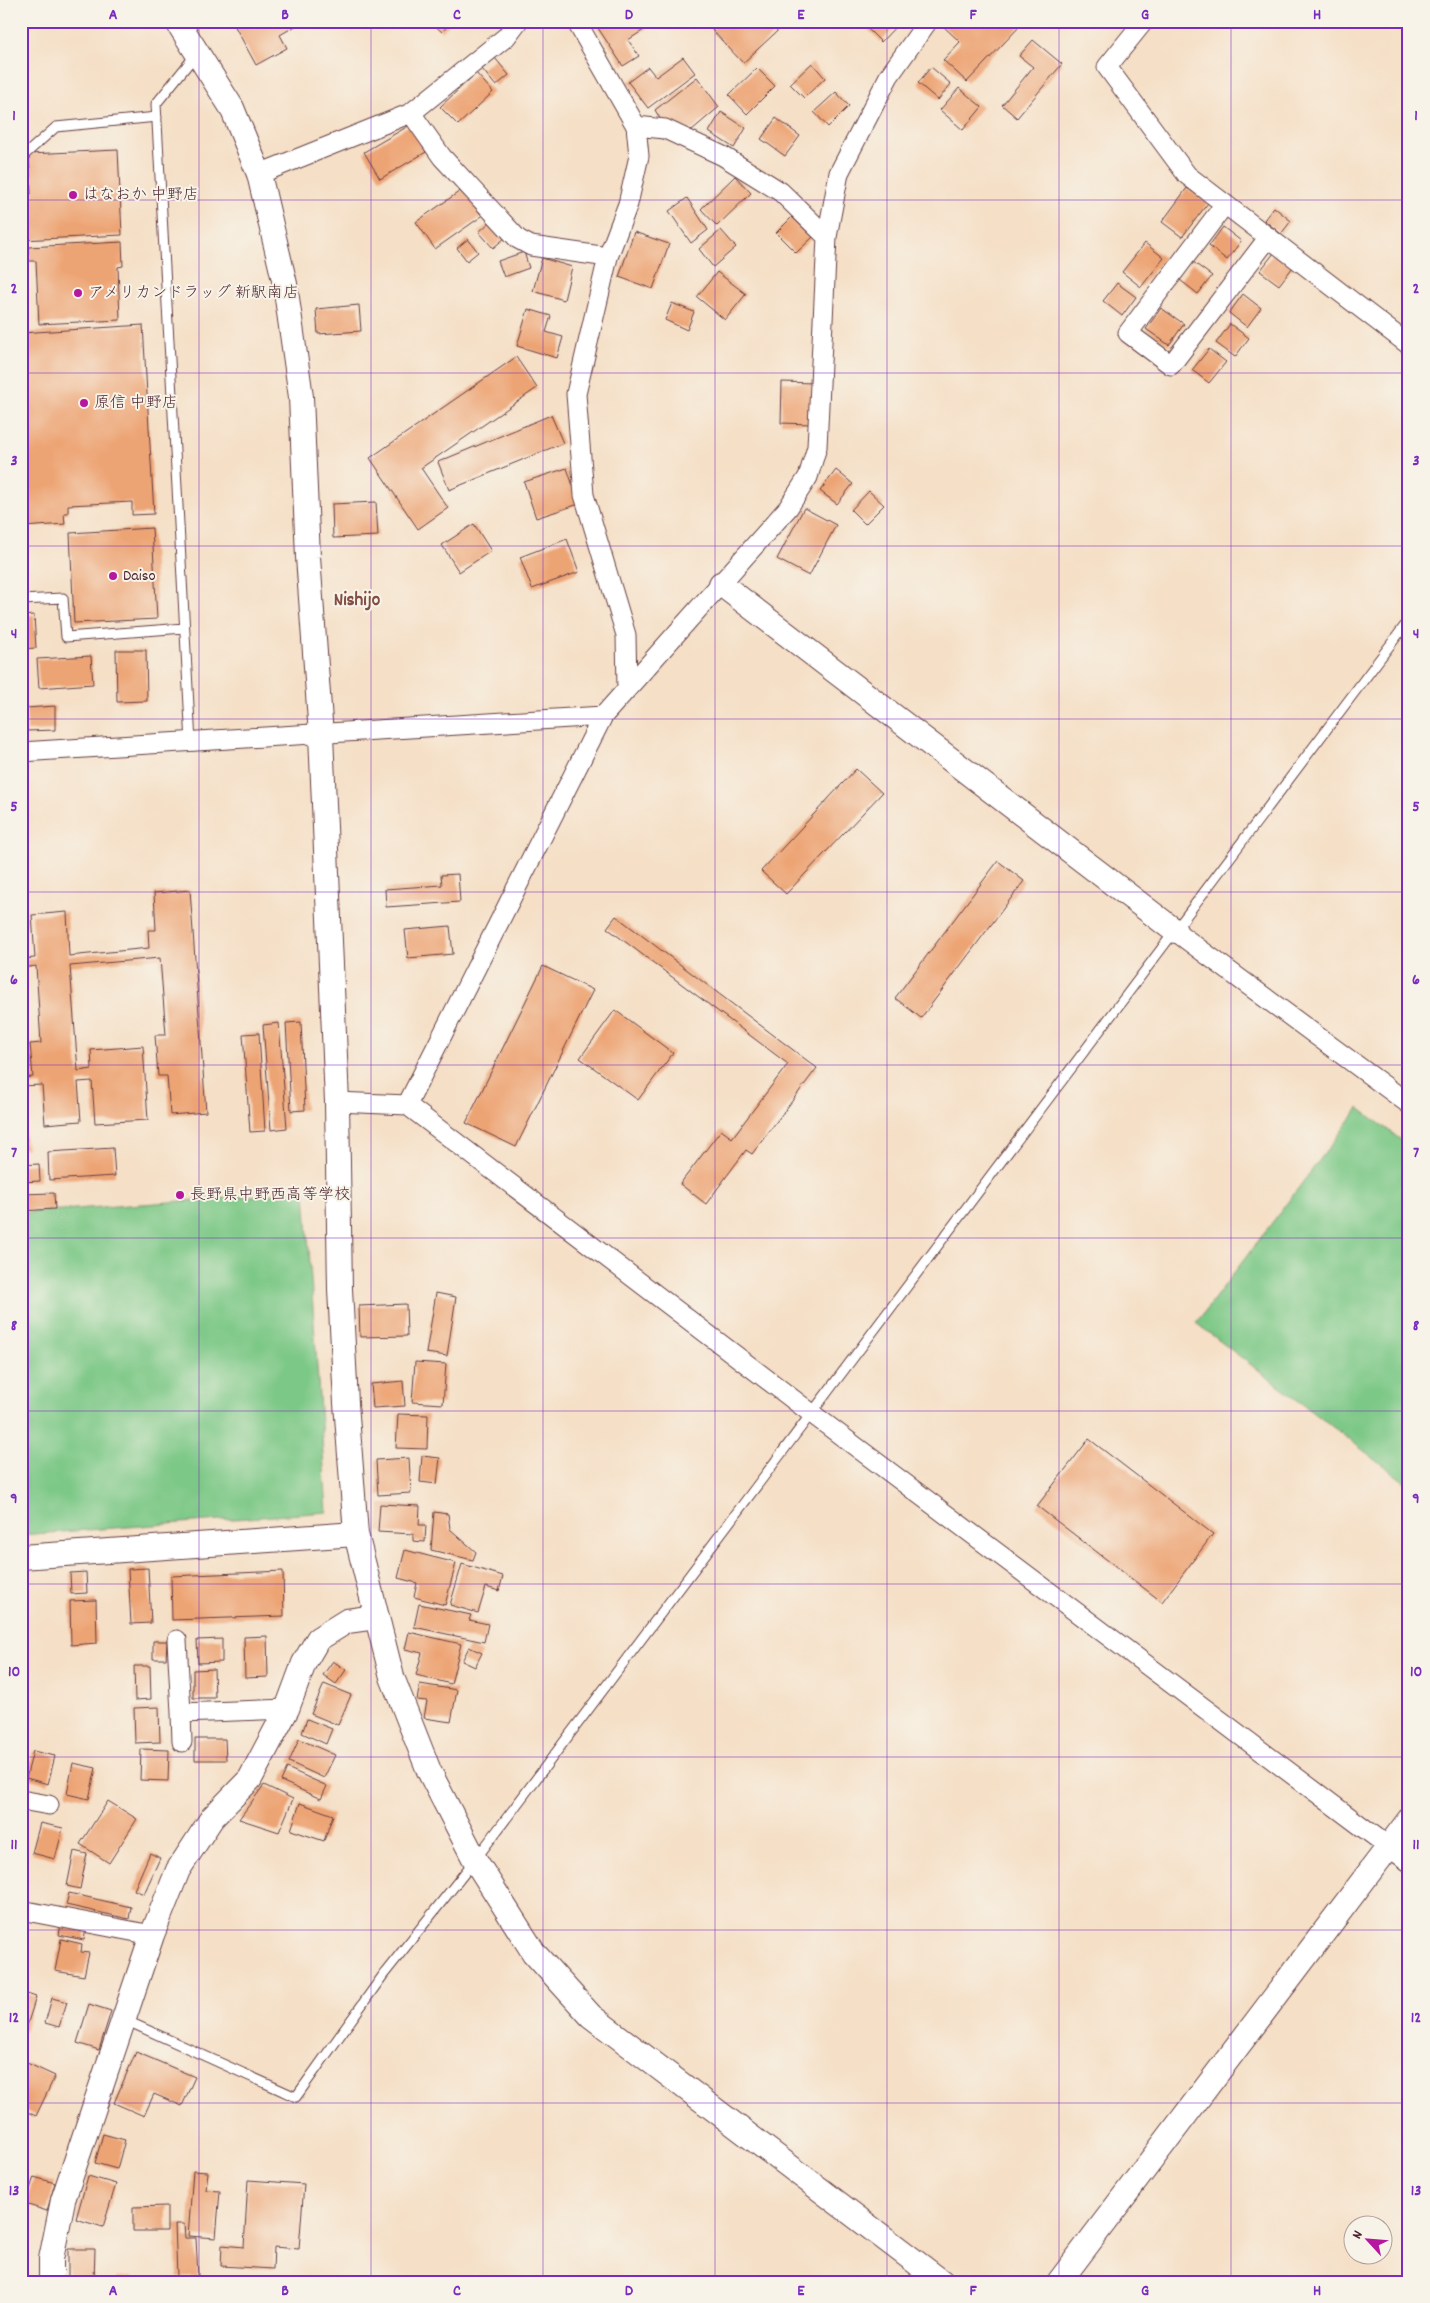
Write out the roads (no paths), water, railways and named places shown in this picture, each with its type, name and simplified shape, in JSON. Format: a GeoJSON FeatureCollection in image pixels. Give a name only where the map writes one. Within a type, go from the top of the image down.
{"type":"FeatureCollection","features":[{"type":"Feature","properties":{"kind":"street"},"geometry":{"type":"LineString","coordinates":[[177,21],[232,108],[259,174],[285,284],[301,397],[321,736],[337,1102],[340,1288],[356,1534],[392,1677],[429,1771],[475,1860],[534,1953],[591,2016],[942,2282]]}},
{"type":"Feature","properties":{"kind":"street"},"geometry":{"type":"LineString","coordinates":[[259,174],[411,113],[506,37],[518,21]]}},
{"type":"Feature","properties":{"kind":"street"},"geometry":{"type":"LineString","coordinates":[[576,21],[636,126],[639,156],[628,204],[608,257],[576,394],[578,442],[584,495],[626,635],[628,688]]}},
{"type":"Feature","properties":{"kind":"street"},"geometry":{"type":"LineString","coordinates":[[407,1105],[603,716],[788,508],[808,478],[817,447],[827,237],[839,172],[890,76],[928,21]]}},
{"type":"Feature","properties":{"kind":"street"},"geometry":{"type":"LineString","coordinates":[[1144,21],[1107,67],[1188,174],[1409,345]]}},
{"type":"Feature","properties":{"kind":"street"},"geometry":{"type":"LineString","coordinates":[[411,113],[442,157],[518,239],[531,246],[608,257]]}},
{"type":"Feature","properties":{"kind":"street"},"geometry":{"type":"LineString","coordinates":[[636,126],[665,129],[723,156],[781,192],[827,237]]}},
{"type":"Feature","properties":{"kind":"street"},"geometry":{"type":"LineString","coordinates":[[1225,204],[1128,333],[1171,365],[1269,237]]}},
{"type":"Feature","properties":{"kind":"street"},"geometry":{"type":"LineString","coordinates":[[721,584],[1175,931],[1409,1104]]}},
{"type":"Feature","properties":{"kind":"street"},"geometry":{"type":"LineString","coordinates":[[21,752],[321,736],[603,716]]}},
{"type":"Feature","properties":{"kind":"street"},"geometry":{"type":"LineString","coordinates":[[337,1102],[407,1105],[812,1413],[1409,1862]]}},
{"type":"Feature","properties":{"kind":"street"},"geometry":{"type":"LineString","coordinates":[[21,1557],[356,1534]]}},
{"type":"Feature","properties":{"kind":"street"},"geometry":{"type":"LineString","coordinates":[[51,2282],[50,2259],[63,2200],[152,1936],[178,1870],[212,1818],[250,1779],[288,1709],[304,1663],[318,1639],[347,1621],[376,1617]]}},
{"type":"Feature","properties":{"kind":"street"},"geometry":{"type":"LineString","coordinates":[[177,1640],[182,1742]]}},
{"type":"Feature","properties":{"kind":"street"},"geometry":{"type":"LineString","coordinates":[[181,1713],[288,1709]]}},
{"type":"Feature","properties":{"kind":"street"},"geometry":{"type":"LineString","coordinates":[[21,1800],[49,1805]]}},
{"type":"Feature","properties":{"kind":"street"},"geometry":{"type":"LineString","coordinates":[[1059,2282],[1409,1820]]}},
{"type":"Feature","properties":{"kind":"street"},"geometry":{"type":"LineString","coordinates":[[21,1910],[152,1936]]}},
{"type":"Feature","properties":{"kind":"lane"},"geometry":{"type":"LineString","coordinates":[[191,743],[156,104],[198,52]]}},
{"type":"Feature","properties":{"kind":"lane"},"geometry":{"type":"LineString","coordinates":[[21,158],[56,127],[157,117]]}},
{"type":"Feature","properties":{"kind":"lane"},"geometry":{"type":"LineString","coordinates":[[21,600],[64,598],[66,637],[184,628]]}},
{"type":"Feature","properties":{"kind":"lane"},"geometry":{"type":"LineString","coordinates":[[125,2020],[296,2097],[384,1974],[475,1860],[1409,620]]}},
{"type":"Feature","properties":{"kind":"place","name":"はなおか 中野店"},"geometry":{"type":"Point","coordinates":[73,195]}},
{"type":"Feature","properties":{"kind":"place","name":"アメリカンドラッグ 新駅南店"},"geometry":{"type":"Point","coordinates":[78,293]}},
{"type":"Feature","properties":{"kind":"place","name":"原信 中野店"},"geometry":{"type":"Point","coordinates":[84,403]}},
{"type":"Feature","properties":{"kind":"place","name":"Daiso"},"geometry":{"type":"Point","coordinates":[113,576]}},
{"type":"Feature","properties":{"kind":"place","name":"長野県中野西高等学校"},"geometry":{"type":"Point","coordinates":[180,1195]}},
{"type":"Feature","properties":{"kind":"district","name":"Nishijo"},"geometry":{"type":"Point","coordinates":[357,601]}}]}
